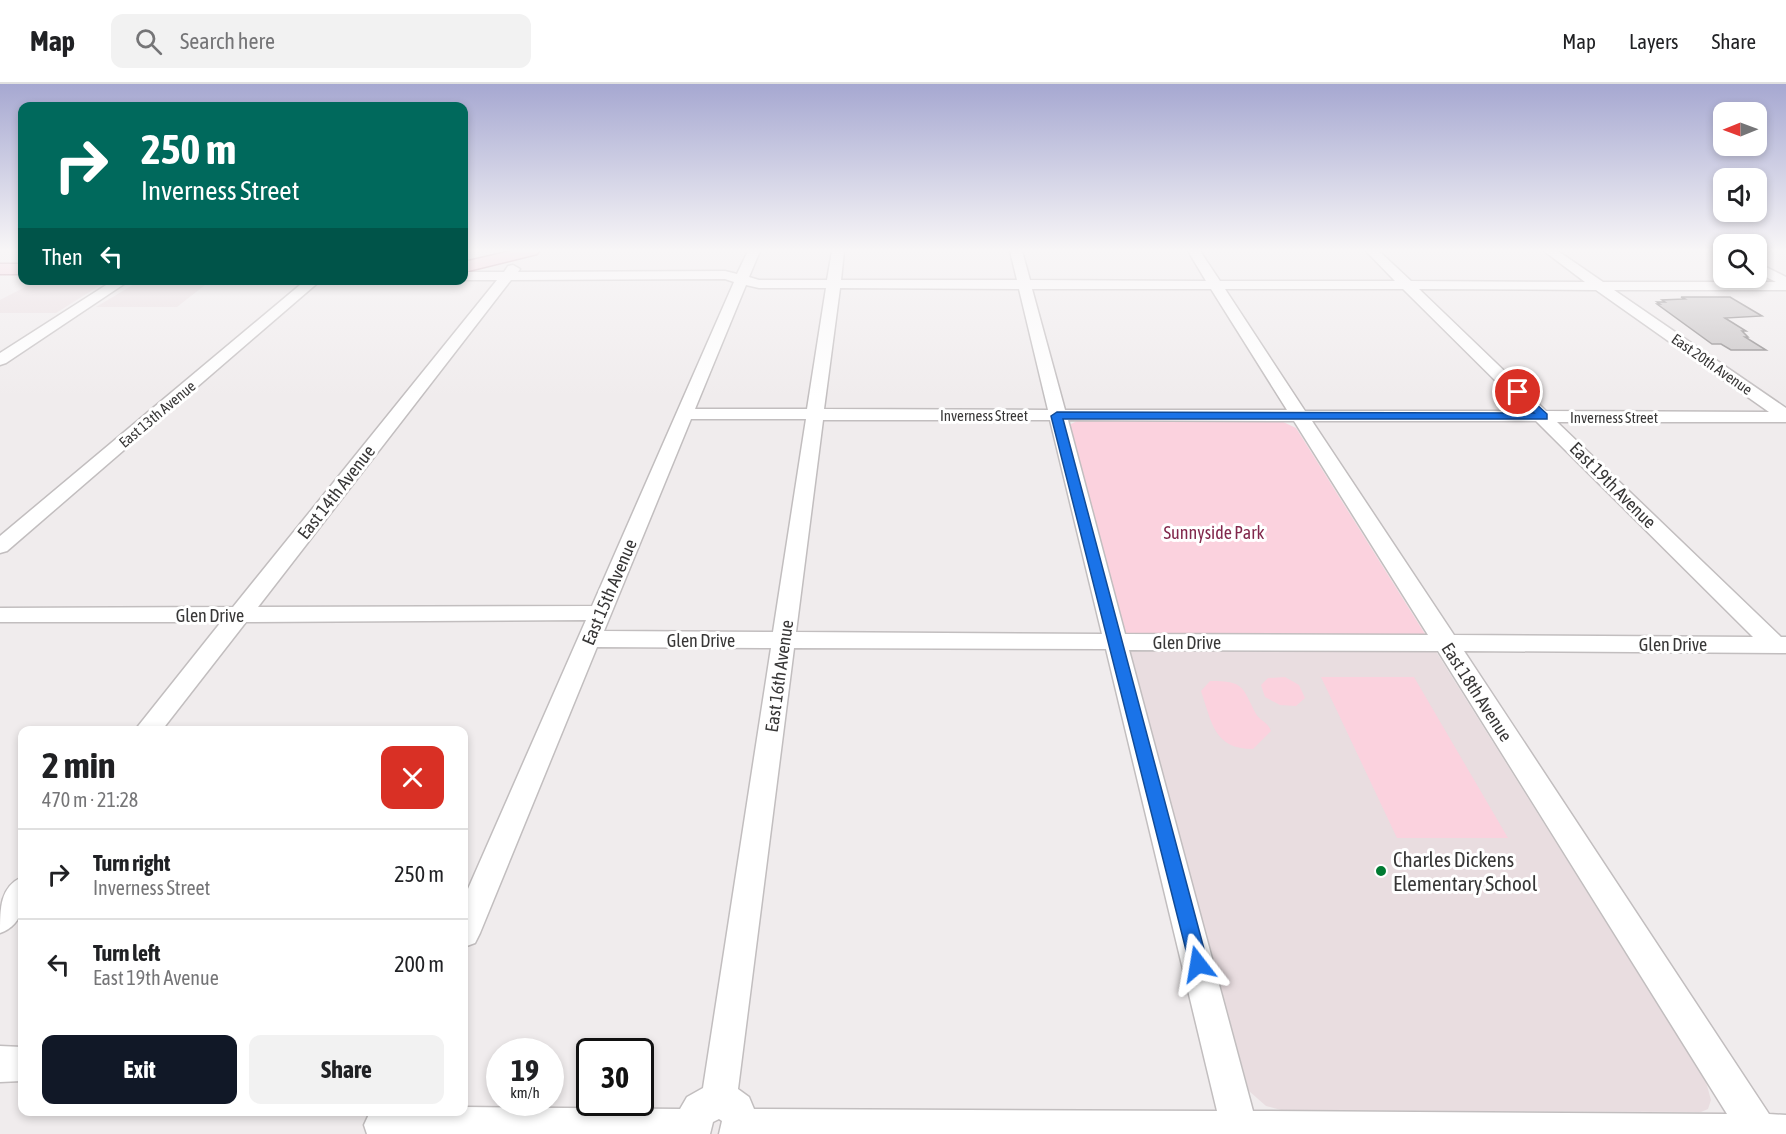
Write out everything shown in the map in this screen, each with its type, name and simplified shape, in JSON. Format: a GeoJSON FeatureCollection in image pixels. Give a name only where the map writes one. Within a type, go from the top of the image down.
{"type":"FeatureCollection","features":[{"type":"Feature","properties":{"kind":"street"},"geometry":{"type":"LineString","coordinates":[[0,360],[93,300]]}},
{"type":"Feature","properties":{"kind":"street","name":"East 13th Avenue"},"geometry":{"type":"LineString","coordinates":[[0,547],[291,300]]}},
{"type":"Feature","properties":{"kind":"street","name":"East 14th Avenue"},"geometry":{"type":"LineString","coordinates":[[151,726],[488,300]]}},
{"type":"Feature","properties":{"kind":"street","name":"East 15th Avenue"},"geometry":{"type":"LineString","coordinates":[[468,924],[732,300]]}},
{"type":"Feature","properties":{"kind":"street","name":"East 16th Avenue"},"geometry":{"type":"LineString","coordinates":[[732,1120],[784,641],[831,300]]}},
{"type":"Feature","properties":{"kind":"street"},"geometry":{"type":"LineString","coordinates":[[1028,300],[1240,1132]]}},
{"type":"Feature","properties":{"kind":"street","name":"East 18th Avenue"},"geometry":{"type":"LineString","coordinates":[[1225,300],[1760,1133]]}},
{"type":"Feature","properties":{"kind":"street","name":"East 19th Avenue"},"geometry":{"type":"LineString","coordinates":[[1423,300],[1780,645]]}},
{"type":"Feature","properties":{"kind":"street","name":"East 20th Avenue"},"geometry":{"type":"LineString","coordinates":[[1620,300],[1786,417]]}},
{"type":"Feature","properties":{"kind":"street","name":"Inverness Street"},"geometry":{"type":"LineString","coordinates":[[685,414],[1786,417]]}},
{"type":"Feature","properties":{"kind":"street","name":"Glen Drive"},"geometry":{"type":"LineString","coordinates":[[0,615],[600,613]]}},
{"type":"Feature","properties":{"kind":"street","name":"Glen Drive"},"geometry":{"type":"LineString","coordinates":[[589,639],[1780,645]]}},
{"type":"Feature","properties":{"kind":"street"},"geometry":{"type":"LineString","coordinates":[[0,919],[18,895]]}},
{"type":"Feature","properties":{"kind":"street"},"geometry":{"type":"LineString","coordinates":[[0,1064],[18,1064]]}},
{"type":"Feature","properties":{"kind":"street"},"geometry":{"type":"LineString","coordinates":[[382,1123],[690,1130],[693,1118],[704,1106],[732,1120],[1240,1132],[1786,1133]]}},
{"type":"Feature","properties":{"kind":"shaded area"},"geometry":{"type":"Polygon","coordinates":[[[0,300],[77,300],[56,313],[0,313],[0,300]]]}},
{"type":"Feature","properties":{"kind":"shaded area"},"geometry":{"type":"Polygon","coordinates":[[[108,300],[186,300],[177,307],[96,307],[108,300]]]}},
{"type":"Feature","properties":{"kind":"shaded area","name":"Charles Dickens Elementary School"},"geometry":{"type":"Polygon","coordinates":[[[1430,642],[1706,1082],[1711,1100],[1708,1109],[1701,1112],[1281,1110],[1266,1106],[1249,1091],[1127,645],[1430,642]]]}},
{"type":"Feature","properties":{"kind":"green space","name":"Sunnyside Park"},"geometry":{"type":"Polygon","coordinates":[[[1077,421],[1281,421],[1296,428],[1430,642],[1127,645],[1069,425],[1077,421]]]}},
{"type":"Feature","properties":{"kind":"green space"},"geometry":{"type":"Polygon","coordinates":[[[1285,677],[1299,685],[1305,698],[1296,706],[1280,705],[1265,697],[1261,685],[1268,678],[1285,677]]]}},
{"type":"Feature","properties":{"kind":"green space"},"geometry":{"type":"Polygon","coordinates":[[[1321,677],[1414,677],[1508,838],[1397,838],[1321,677]]]}},
{"type":"Feature","properties":{"kind":"green space"},"geometry":{"type":"Polygon","coordinates":[[[1210,681],[1230,682],[1241,687],[1258,716],[1270,728],[1271,731],[1253,749],[1230,744],[1217,732],[1201,691],[1210,681]]]}},
{"type":"Feature","properties":{"kind":"building"},"geometry":{"type":"Polygon","coordinates":[[[1662,300],[1735,300],[1762,316],[1725,318],[1746,331],[1742,331],[1748,337],[1745,337],[1766,350],[1731,350],[1721,344],[1712,344],[1657,304],[1660,304],[1657,302],[1665,302],[1662,300]]]}},
{"type":"Feature","properties":{"kind":"place","name":"Charles Dickens Elementary School"},"geometry":{"type":"Point","coordinates":[1381,871]}},
{"type":"Feature","properties":{"kind":"route"},"geometry":{"type":"LineString","coordinates":[[1198,964],[1057,416],[1543,416],[1518,392]]}}]}
